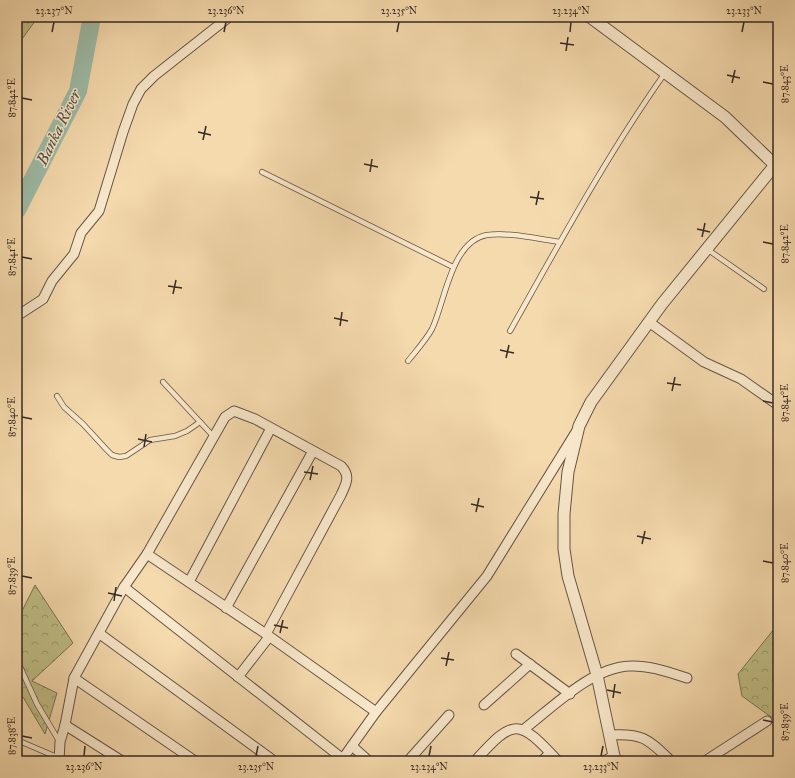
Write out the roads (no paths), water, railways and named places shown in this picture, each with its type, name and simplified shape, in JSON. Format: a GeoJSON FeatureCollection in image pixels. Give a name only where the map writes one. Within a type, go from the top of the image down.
{"type":"FeatureCollection","features":[{"type":"Feature","properties":{"kind":"street"},"geometry":{"type":"LineString","coordinates":[[17,316],[43,299],[52,281],[74,254],[81,233],[99,211],[125,125],[133,104],[141,89],[154,76],[224,23],[229,17]]}},
{"type":"Feature","properties":{"kind":"street"},"geometry":{"type":"LineString","coordinates":[[124,587],[342,760],[376,712],[487,576],[579,426],[592,402],[649,322],[776,163],[725,117],[590,17]]}},
{"type":"Feature","properties":{"kind":"street"},"geometry":{"type":"LineString","coordinates":[[649,322],[704,362],[741,379],[778,405]]}},
{"type":"Feature","properties":{"kind":"street"},"geometry":{"type":"LineString","coordinates":[[59,760],[60,742],[65,725],[74,678],[100,634],[124,587],[146,554],[225,418],[234,410],[239,411],[341,466],[348,476],[347,482],[268,636],[238,677]]}},
{"type":"Feature","properties":{"kind":"street"},"geometry":{"type":"LineString","coordinates":[[579,426],[568,472],[564,514],[564,549],[568,576],[597,675],[615,759],[603,761]]}},
{"type":"Feature","properties":{"kind":"street"},"geometry":{"type":"LineString","coordinates":[[189,582],[271,428]]}},
{"type":"Feature","properties":{"kind":"street"},"geometry":{"type":"LineString","coordinates":[[226,608],[313,451]]}},
{"type":"Feature","properties":{"kind":"street"},"geometry":{"type":"LineString","coordinates":[[146,554],[268,636],[376,712]]}},
{"type":"Feature","properties":{"kind":"street"},"geometry":{"type":"LineString","coordinates":[[100,634],[274,761]]}},
{"type":"Feature","properties":{"kind":"street"},"geometry":{"type":"LineString","coordinates":[[516,654],[570,694]]}},
{"type":"Feature","properties":{"kind":"street"},"geometry":{"type":"LineString","coordinates":[[484,705],[530,664]]}},
{"type":"Feature","properties":{"kind":"street"},"geometry":{"type":"LineString","coordinates":[[523,730],[597,675],[616,668],[630,666],[658,669],[687,678]]}},
{"type":"Feature","properties":{"kind":"street"},"geometry":{"type":"LineString","coordinates":[[74,678],[195,761]]}},
{"type":"Feature","properties":{"kind":"street"},"geometry":{"type":"LineString","coordinates":[[408,761],[448,715]]}},
{"type":"Feature","properties":{"kind":"street"},"geometry":{"type":"LineString","coordinates":[[705,761],[767,721]]}},
{"type":"Feature","properties":{"kind":"street"},"geometry":{"type":"LineString","coordinates":[[65,725],[122,761]]}},
{"type":"Feature","properties":{"kind":"street"},"geometry":{"type":"LineString","coordinates":[[475,761],[501,733],[511,729],[523,730],[533,735],[558,761]]}},
{"type":"Feature","properties":{"kind":"street"},"geometry":{"type":"LineString","coordinates":[[610,735],[636,735],[647,739],[670,761]]}},
{"type":"Feature","properties":{"kind":"street"},"geometry":{"type":"LineString","coordinates":[[352,746],[369,761]]}},
{"type":"Feature","properties":{"kind":"street"},"geometry":{"type":"LineString","coordinates":[[542,761],[550,753]]}},
{"type":"Feature","properties":{"kind":"lane"},"geometry":{"type":"LineString","coordinates":[[510,331],[560,242],[627,129],[665,73]]}},
{"type":"Feature","properties":{"kind":"lane"},"geometry":{"type":"LineString","coordinates":[[262,172],[453,267]]}},
{"type":"Feature","properties":{"kind":"lane"},"geometry":{"type":"LineString","coordinates":[[408,361],[431,331],[440,311],[453,267],[461,254],[473,241],[486,235],[503,235],[560,242]]}},
{"type":"Feature","properties":{"kind":"lane"},"geometry":{"type":"LineString","coordinates":[[707,249],[764,289]]}},
{"type":"Feature","properties":{"kind":"lane"},"geometry":{"type":"LineString","coordinates":[[163,382],[214,437]]}},
{"type":"Feature","properties":{"kind":"lane"},"geometry":{"type":"LineString","coordinates":[[57,396],[64,407],[84,424],[112,455],[119,457],[126,456],[150,440],[175,436],[187,431],[200,422]]}},
{"type":"Feature","properties":{"kind":"lane"},"geometry":{"type":"LineString","coordinates":[[17,660],[37,704],[60,742]]}},
{"type":"Feature","properties":{"kind":"lane"},"geometry":{"type":"LineString","coordinates":[[17,740],[59,760]]}},
{"type":"Feature","properties":{"kind":"waterway","name":"Banka River"},"geometry":{"type":"LineString","coordinates":[[17,210],[78,91],[91,22],[89,17]]}}]}
